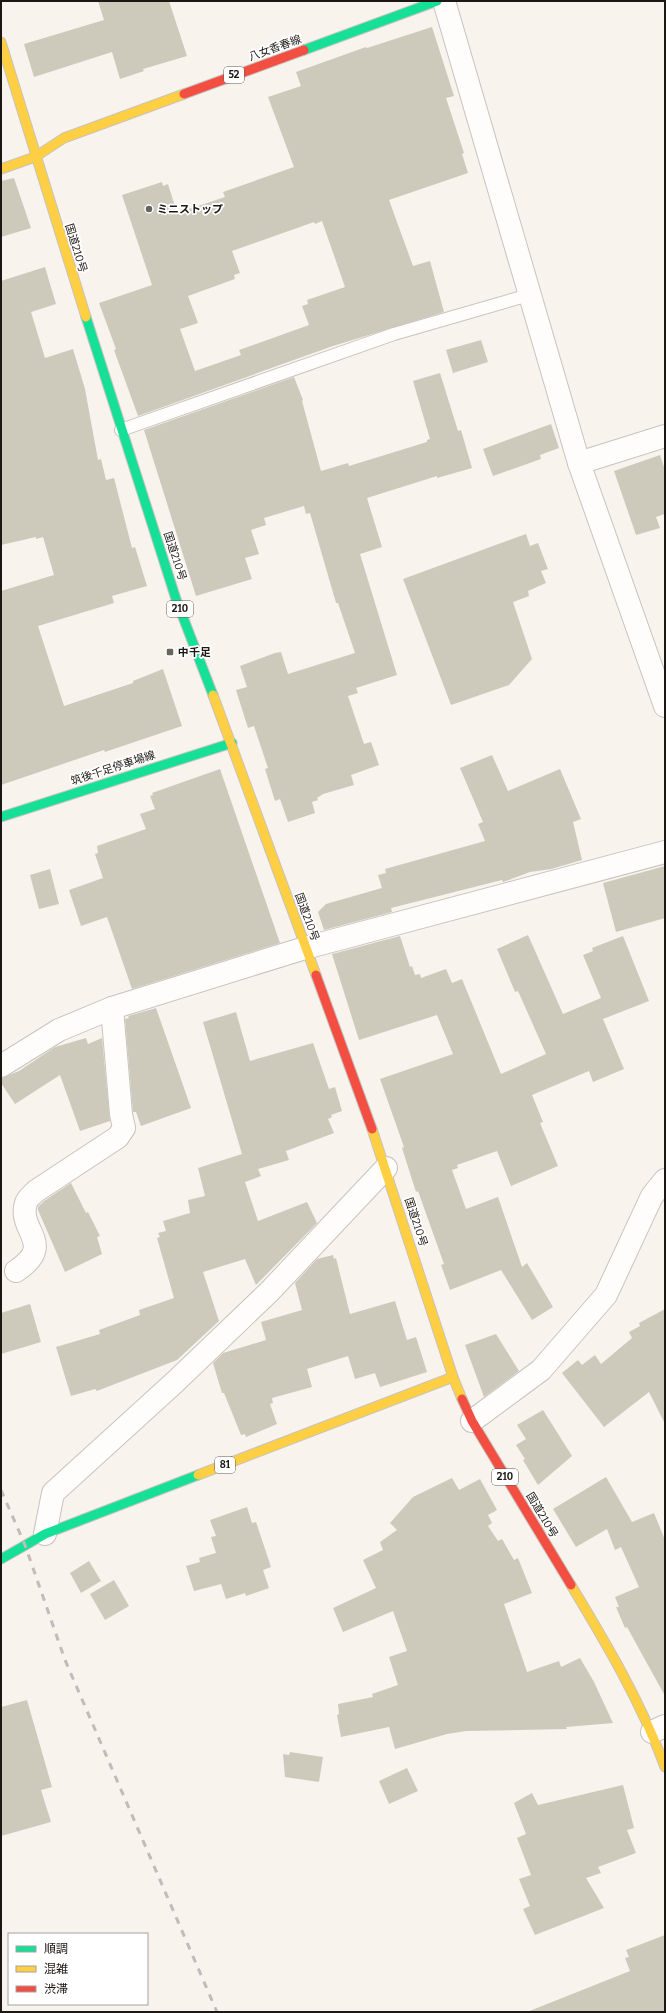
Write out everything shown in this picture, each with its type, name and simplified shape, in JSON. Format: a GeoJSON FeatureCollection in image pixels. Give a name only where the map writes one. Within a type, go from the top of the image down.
{"type":"FeatureCollection","features":[{"type":"Feature","properties":{"kind":"main road","name":"八女香春線"},"geometry":{"type":"LineString","coordinates":[[1,169],[35,158],[64,138],[437,1]]}},
{"type":"Feature","properties":{"kind":"main road","name":"国道210号"},"geometry":{"type":"LineString","coordinates":[[1,42],[35,158],[176,599],[232,743],[305,948],[386,1168],[453,1377],[472,1421],[658,1729],[665,1767]]}},
{"type":"Feature","properties":{"kind":"main road","name":"筑後千足停車場線"},"geometry":{"type":"LineString","coordinates":[[1,817],[232,743]]}},
{"type":"Feature","properties":{"kind":"main road","name":"81"},"geometry":{"type":"LineString","coordinates":[[1,1559],[45,1534],[453,1377]]}},
{"type":"Feature","properties":{"kind":"street"},"geometry":{"type":"LineString","coordinates":[[444,1],[579,463],[665,706]]}},
{"type":"Feature","properties":{"kind":"street"},"geometry":{"type":"LineString","coordinates":[[579,463],[665,436]]}},
{"type":"Feature","properties":{"kind":"street"},"geometry":{"type":"LineString","coordinates":[[1,1066],[59,1030],[112,1008],[305,948],[665,852]]}},
{"type":"Feature","properties":{"kind":"street"},"geometry":{"type":"LineString","coordinates":[[16,1271],[27,1264],[35,1252],[35,1242],[25,1214],[26,1202],[36,1191],[118,1137],[124,1128],[112,1008]]}},
{"type":"Feature","properties":{"kind":"street"},"geometry":{"type":"LineString","coordinates":[[45,1534],[53,1493],[175,1382],[270,1290],[386,1168]]}},
{"type":"Feature","properties":{"kind":"street"},"geometry":{"type":"LineString","coordinates":[[472,1421],[541,1370],[606,1294],[652,1196],[665,1180]]}},
{"type":"Feature","properties":{"kind":"lane"},"geometry":{"type":"LineString","coordinates":[[121,430],[394,334],[529,295]]}},
{"type":"Feature","properties":{"kind":"building"},"geometry":{"type":"Polygon","coordinates":[[[98,1],[169,1],[187,56],[143,69],[144,71],[120,79],[112,52],[34,77],[24,44],[104,20],[98,1]]]}},
{"type":"Feature","properties":{"kind":"building"},"geometry":{"type":"Polygon","coordinates":[[[432,27],[454,96],[446,98],[464,153],[462,154],[468,173],[389,200],[413,266],[430,261],[444,312],[333,346],[138,416],[99,303],[152,285],[122,195],[162,182],[163,186],[168,184],[177,213],[225,197],[223,192],[294,167],[268,97],[301,86],[296,72],[366,47],[367,48],[432,27]],[[322,221],[315,224],[314,222],[232,251],[240,273],[234,275],[235,279],[188,296],[198,323],[180,329],[195,371],[241,355],[239,350],[309,325],[302,306],[308,304],[307,300],[345,287],[322,221]]]}},
{"type":"Feature","properties":{"kind":"building"},"geometry":{"type":"Polygon","coordinates":[[[14,178],[31,228],[1,237],[1,181],[14,178]]]}},
{"type":"Feature","properties":{"kind":"building"},"geometry":{"type":"Polygon","coordinates":[[[45,267],[56,304],[31,312],[45,358],[73,349],[85,389],[98,460],[101,459],[106,480],[114,478],[132,548],[135,547],[147,586],[112,596],[114,603],[38,626],[64,706],[133,683],[133,681],[163,669],[182,726],[105,752],[104,750],[1,785],[1,591],[54,575],[43,537],[36,539],[36,537],[1,545],[1,281],[45,267]]]}},
{"type":"Feature","properties":{"kind":"building"},"geometry":{"type":"Polygon","coordinates":[[[481,340],[488,362],[453,373],[446,350],[481,340]]]}},
{"type":"Feature","properties":{"kind":"building"},"geometry":{"type":"Polygon","coordinates":[[[440,373],[458,431],[461,430],[472,468],[437,478],[437,476],[367,498],[382,547],[360,554],[397,675],[356,688],[358,693],[348,696],[364,744],[371,742],[379,765],[351,775],[354,785],[323,794],[317,798],[318,800],[312,802],[315,813],[288,822],[280,799],[275,801],[265,769],[268,768],[254,726],[248,728],[236,690],[247,687],[240,666],[275,653],[281,652],[288,674],[355,653],[338,603],[336,603],[310,513],[306,514],[304,506],[264,518],[266,525],[251,530],[259,554],[245,558],[252,579],[196,596],[144,430],[294,377],[303,400],[302,401],[321,471],[348,463],[349,466],[427,442],[427,440],[430,439],[413,381],[440,373]]]}},
{"type":"Feature","properties":{"kind":"building"},"geometry":{"type":"Polygon","coordinates":[[[551,424],[559,448],[540,455],[541,459],[493,476],[483,449],[551,424]]]}},
{"type":"Feature","properties":{"kind":"building"},"geometry":{"type":"Polygon","coordinates":[[[660,455],[665,470],[665,514],[656,517],[660,528],[636,535],[614,471],[660,455]]]}},
{"type":"Feature","properties":{"kind":"building"},"geometry":{"type":"Polygon","coordinates":[[[526,534],[530,546],[538,543],[548,569],[541,571],[546,583],[528,591],[529,596],[513,602],[532,659],[509,685],[451,705],[403,579],[526,534]]]}},
{"type":"Feature","properties":{"kind":"building"},"geometry":{"type":"Polygon","coordinates":[[[492,755],[508,791],[560,769],[581,819],[573,822],[582,860],[551,869],[530,872],[503,882],[502,880],[391,908],[392,912],[324,930],[318,912],[326,904],[382,888],[378,875],[386,873],[385,869],[485,841],[478,824],[483,822],[460,768],[492,755]]]}},
{"type":"Feature","properties":{"kind":"building"},"geometry":{"type":"Polygon","coordinates":[[[220,769],[280,943],[132,989],[107,917],[81,926],[69,890],[103,878],[95,854],[98,853],[97,846],[146,829],[140,814],[155,809],[150,796],[153,795],[152,793],[220,769]]]}},
{"type":"Feature","properties":{"kind":"building"},"geometry":{"type":"Polygon","coordinates":[[[665,866],[665,918],[616,932],[603,883],[665,866]]]}},
{"type":"Feature","properties":{"kind":"building"},"geometry":{"type":"Polygon","coordinates":[[[50,869],[59,904],[39,909],[30,875],[50,869]]]}},
{"type":"Feature","properties":{"kind":"building"},"geometry":{"type":"Polygon","coordinates":[[[528,935],[563,1014],[601,998],[583,955],[593,951],[592,948],[623,936],[649,1001],[603,1019],[624,1069],[593,1082],[589,1071],[532,1095],[543,1122],[540,1123],[558,1166],[511,1186],[497,1151],[457,1165],[458,1168],[452,1170],[466,1209],[498,1197],[522,1267],[527,1263],[553,1307],[532,1320],[501,1270],[450,1290],[441,1265],[444,1264],[418,1191],[416,1192],[402,1148],[404,1147],[380,1079],[453,1054],[437,1015],[359,1040],[332,954],[400,936],[410,967],[412,966],[415,975],[420,974],[421,978],[446,969],[452,983],[462,979],[501,1074],[546,1054],[518,991],[515,992],[497,949],[528,935]]]}},
{"type":"Feature","properties":{"kind":"building"},"geometry":{"type":"Polygon","coordinates":[[[156,1008],[191,1108],[141,1126],[136,1112],[133,1112],[125,1019],[129,1018],[128,1016],[156,1008]]]}},
{"type":"Feature","properties":{"kind":"building"},"geometry":{"type":"Polygon","coordinates":[[[236,1012],[250,1061],[313,1043],[329,1089],[335,1087],[342,1111],[331,1115],[332,1117],[328,1119],[334,1133],[286,1151],[289,1160],[258,1169],[261,1176],[245,1182],[258,1221],[307,1202],[317,1223],[256,1285],[245,1259],[203,1272],[219,1321],[177,1360],[97,1391],[95,1389],[71,1396],[56,1347],[100,1334],[99,1330],[140,1315],[139,1310],[174,1298],[157,1238],[160,1237],[158,1233],[166,1231],[163,1221],[190,1213],[188,1200],[205,1196],[198,1168],[242,1154],[203,1022],[236,1012]]]}},
{"type":"Feature","properties":{"kind":"building"},"geometry":{"type":"Polygon","coordinates":[[[86,1038],[88,1044],[102,1038],[110,1121],[80,1131],[60,1075],[15,1104],[1,1083],[1,1078],[19,1071],[55,1047],[86,1038]]]}},
{"type":"Feature","properties":{"kind":"building"},"geometry":{"type":"Polygon","coordinates":[[[71,1183],[86,1213],[88,1212],[100,1236],[97,1237],[102,1254],[65,1272],[38,1207],[44,1201],[71,1183]]]}},
{"type":"Feature","properties":{"kind":"building"},"geometry":{"type":"Polygon","coordinates":[[[333,1255],[334,1259],[336,1258],[350,1314],[395,1301],[407,1340],[416,1337],[427,1372],[380,1387],[375,1373],[355,1379],[348,1356],[307,1369],[312,1387],[272,1398],[273,1403],[270,1404],[277,1424],[246,1437],[245,1434],[241,1435],[224,1393],[222,1393],[213,1363],[223,1353],[266,1340],[261,1322],[302,1310],[295,1283],[317,1259],[333,1255]]]}},
{"type":"Feature","properties":{"kind":"building"},"geometry":{"type":"Polygon","coordinates":[[[30,1304],[41,1342],[1,1354],[1,1313],[30,1304]]]}},
{"type":"Feature","properties":{"kind":"building"},"geometry":{"type":"Polygon","coordinates":[[[665,1309],[665,1424],[649,1392],[604,1427],[562,1373],[578,1360],[582,1365],[595,1355],[601,1364],[632,1338],[629,1332],[640,1326],[639,1323],[665,1309]]]}},
{"type":"Feature","properties":{"kind":"building"},"geometry":{"type":"Polygon","coordinates":[[[496,1334],[519,1371],[484,1397],[465,1345],[496,1334]]]}},
{"type":"Feature","properties":{"kind":"building"},"geometry":{"type":"Polygon","coordinates":[[[543,1410],[572,1456],[538,1485],[516,1445],[526,1439],[517,1425],[543,1410]]]}},
{"type":"Feature","properties":{"kind":"building"},"geometry":{"type":"Polygon","coordinates":[[[606,1477],[632,1522],[654,1513],[665,1540],[665,1696],[627,1627],[625,1628],[616,1607],[619,1607],[615,1597],[639,1587],[621,1547],[615,1550],[607,1529],[576,1547],[553,1509],[606,1477]]]}},
{"type":"Feature","properties":{"kind":"building"},"geometry":{"type":"Polygon","coordinates":[[[452,1478],[459,1490],[480,1479],[497,1510],[488,1515],[492,1523],[488,1526],[498,1541],[502,1539],[514,1560],[518,1558],[532,1593],[504,1604],[527,1672],[559,1661],[561,1667],[580,1658],[594,1682],[613,1723],[566,1727],[567,1729],[466,1731],[447,1734],[395,1749],[389,1727],[341,1737],[337,1715],[339,1714],[338,1704],[373,1697],[372,1694],[398,1685],[389,1657],[407,1651],[393,1611],[343,1632],[333,1608],[376,1588],[363,1560],[383,1550],[380,1542],[397,1530],[390,1523],[413,1497],[452,1478]]]}},
{"type":"Feature","properties":{"kind":"building"},"geometry":{"type":"Polygon","coordinates":[[[247,1507],[252,1523],[256,1522],[271,1567],[263,1570],[269,1588],[246,1596],[245,1593],[226,1599],[221,1584],[194,1591],[186,1566],[200,1562],[199,1558],[216,1553],[211,1537],[216,1536],[210,1520],[247,1507]]]}},
{"type":"Feature","properties":{"kind":"building"},"geometry":{"type":"Polygon","coordinates":[[[89,1561],[101,1581],[81,1593],[70,1573],[89,1561]]]}},
{"type":"Feature","properties":{"kind":"building"},"geometry":{"type":"Polygon","coordinates":[[[114,1580],[129,1606],[105,1620],[90,1594],[114,1580]]]}},
{"type":"Feature","properties":{"kind":"building"},"geometry":{"type":"Polygon","coordinates":[[[27,1700],[52,1787],[41,1790],[51,1822],[1,1836],[1,1707],[27,1700]]]}},
{"type":"Feature","properties":{"kind":"building"},"geometry":{"type":"Polygon","coordinates":[[[290,1752],[323,1757],[319,1782],[285,1777],[283,1754],[289,1755],[290,1752]]]}},
{"type":"Feature","properties":{"kind":"building"},"geometry":{"type":"Polygon","coordinates":[[[407,1768],[418,1791],[389,1804],[379,1781],[407,1768]]]}},
{"type":"Feature","properties":{"kind":"building"},"geometry":{"type":"Polygon","coordinates":[[[623,1785],[634,1828],[627,1830],[636,1853],[598,1867],[601,1873],[586,1878],[604,1908],[535,1935],[523,1909],[530,1906],[519,1879],[531,1875],[517,1838],[526,1834],[514,1803],[532,1793],[538,1805],[623,1785]]]}},
{"type":"Feature","properties":{"kind":"building"},"geometry":{"type":"Polygon","coordinates":[[[665,1935],[665,2012],[527,2012],[630,1971],[625,1958],[629,1957],[626,1950],[665,1935]]]}},
{"type":"Feature","properties":{"kind":"railway"},"geometry":{"type":"LineString","coordinates":[[1,1490],[25,1545],[65,1660],[217,2012]]}},
{"type":"Feature","properties":{"kind":"traffic: fast"},"geometry":{"type":"LineString","coordinates":[[304,50],[437,1]]}},
{"type":"Feature","properties":{"kind":"traffic: fast"},"geometry":{"type":"LineString","coordinates":[[86,317],[176,599],[213,695]]}},
{"type":"Feature","properties":{"kind":"traffic: fast"},"geometry":{"type":"LineString","coordinates":[[1,817],[232,743]]}},
{"type":"Feature","properties":{"kind":"traffic: fast"},"geometry":{"type":"LineString","coordinates":[[1,1559],[45,1534],[198,1475]]}},
{"type":"Feature","properties":{"kind":"traffic: slow"},"geometry":{"type":"LineString","coordinates":[[1,42],[86,317]]}},
{"type":"Feature","properties":{"kind":"traffic: slow"},"geometry":{"type":"LineString","coordinates":[[35,157],[64,138],[184,94]]}},
{"type":"Feature","properties":{"kind":"traffic: slow"},"geometry":{"type":"LineString","coordinates":[[1,169],[35,157]]}},
{"type":"Feature","properties":{"kind":"traffic: slow"},"geometry":{"type":"LineString","coordinates":[[213,695],[316,975]]}},
{"type":"Feature","properties":{"kind":"traffic: slow"},"geometry":{"type":"LineString","coordinates":[[372,1129],[453,1377],[462,1399]]}},
{"type":"Feature","properties":{"kind":"traffic: slow"},"geometry":{"type":"LineString","coordinates":[[198,1475],[453,1377]]}},
{"type":"Feature","properties":{"kind":"traffic: slow"},"geometry":{"type":"LineString","coordinates":[[571,1585],[610,1651],[634,1696],[656,1743],[665,1767]]}},
{"type":"Feature","properties":{"kind":"traffic: jam"},"geometry":{"type":"LineString","coordinates":[[184,94],[304,50]]}},
{"type":"Feature","properties":{"kind":"traffic: jam"},"geometry":{"type":"LineString","coordinates":[[316,975],[372,1129]]}},
{"type":"Feature","properties":{"kind":"traffic: jam"},"geometry":{"type":"LineString","coordinates":[[462,1399],[472,1421],[571,1585]]}},
{"type":"Feature","properties":{"kind":"place","name":"ミニストップ"},"geometry":{"type":"Point","coordinates":[149,209]}},
{"type":"Feature","properties":{"kind":"place","name":"中千足"},"geometry":{"type":"Point","coordinates":[170,652]}}]}
